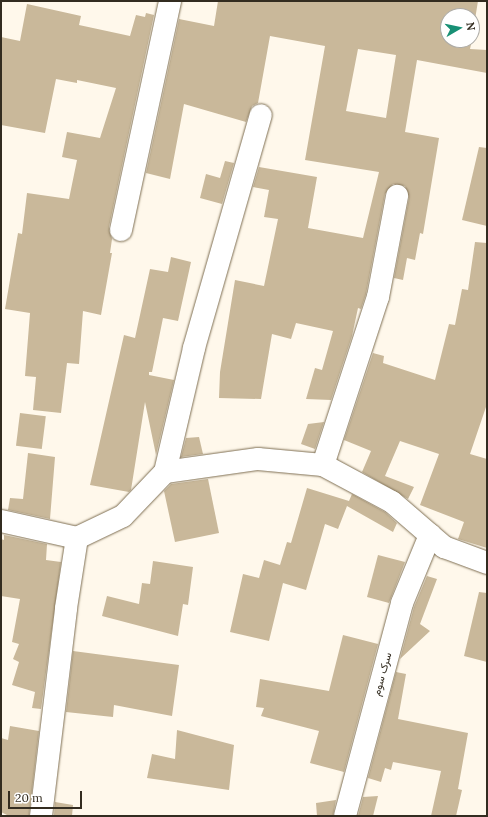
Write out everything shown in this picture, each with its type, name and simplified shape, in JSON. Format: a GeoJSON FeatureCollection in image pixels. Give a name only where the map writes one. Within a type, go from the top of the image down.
{"type":"FeatureCollection","features":[{"type":"Feature","properties":{"kind":"street"},"geometry":{"type":"LineString","coordinates":[[121,230],[170,1]]}},
{"type":"Feature","properties":{"kind":"street"},"geometry":{"type":"LineString","coordinates":[[1,521],[77,538],[123,516],[165,472],[194,348],[261,115]]}},
{"type":"Feature","properties":{"kind":"street"},"geometry":{"type":"LineString","coordinates":[[323,465],[378,297],[398,196]]}},
{"type":"Feature","properties":{"kind":"street"},"geometry":{"type":"LineString","coordinates":[[165,472],[258,459],[323,465],[392,502],[444,547],[487,563]]}},
{"type":"Feature","properties":{"kind":"street","name":"سرک سوم"},"geometry":{"type":"LineString","coordinates":[[344,816],[402,603],[430,535]]}},
{"type":"Feature","properties":{"kind":"street"},"geometry":{"type":"LineString","coordinates":[[41,816],[66,608],[77,538]]}},
{"type":"Feature","properties":{"kind":"building"},"geometry":{"type":"Polygon","coordinates":[[[218,1],[478,1],[477,8],[440,8],[440,48],[470,48],[487,50],[487,73],[417,60],[405,132],[439,138],[423,234],[420,233],[415,260],[407,258],[403,280],[394,278],[409,198],[405,186],[393,184],[385,194],[366,294],[361,309],[358,308],[352,336],[331,400],[306,399],[315,368],[322,370],[333,331],[296,323],[291,339],[272,334],[261,399],[219,398],[220,372],[235,280],[264,286],[278,219],[264,217],[269,190],[253,187],[259,167],[317,177],[308,228],[363,238],[379,172],[305,160],[325,46],[270,36],[258,103],[252,106],[246,122],[184,104],[170,179],[146,173],[179,19],[214,26],[218,1]],[[358,49],[346,111],[386,118],[396,55],[358,49]]]}},
{"type":"Feature","properties":{"kind":"building"},"geometry":{"type":"Polygon","coordinates":[[[27,4],[81,16],[79,25],[130,36],[136,15],[145,17],[146,13],[154,15],[109,227],[112,239],[110,253],[112,253],[101,315],[83,311],[79,364],[67,363],[61,413],[33,410],[36,377],[25,376],[30,313],[5,309],[18,233],[22,234],[27,193],[69,199],[77,160],[62,157],[67,132],[100,138],[116,88],[77,80],[77,83],[56,79],[45,133],[1,125],[1,37],[20,41],[27,4]]]}},
{"type":"Feature","properties":{"kind":"building"},"geometry":{"type":"Polygon","coordinates":[[[479,147],[487,148],[487,226],[462,220],[479,147]]]}},
{"type":"Feature","properties":{"kind":"building"},"geometry":{"type":"Polygon","coordinates":[[[225,161],[234,163],[222,204],[200,198],[206,174],[220,178],[225,161]]]}},
{"type":"Feature","properties":{"kind":"building"},"geometry":{"type":"Polygon","coordinates":[[[475,242],[487,243],[487,404],[470,454],[487,459],[487,548],[458,539],[464,522],[420,505],[439,454],[400,441],[385,476],[414,487],[408,499],[362,472],[371,451],[344,440],[373,353],[384,356],[383,363],[435,380],[449,324],[455,325],[462,289],[468,290],[475,242]]]}},
{"type":"Feature","properties":{"kind":"building"},"geometry":{"type":"Polygon","coordinates":[[[171,257],[191,262],[178,321],[163,318],[152,372],[149,372],[149,375],[174,380],[156,455],[145,402],[131,490],[129,492],[90,485],[124,335],[135,338],[150,269],[168,272],[171,257]]]}},
{"type":"Feature","properties":{"kind":"building"},"geometry":{"type":"Polygon","coordinates":[[[20,413],[46,416],[42,449],[16,446],[20,413]]]}},
{"type":"Feature","properties":{"kind":"building"},"geometry":{"type":"Polygon","coordinates":[[[324,422],[315,449],[301,444],[308,424],[324,422]]]}},
{"type":"Feature","properties":{"kind":"building"},"geometry":{"type":"Polygon","coordinates":[[[199,437],[203,454],[181,457],[186,438],[199,437]]]}},
{"type":"Feature","properties":{"kind":"building"},"geometry":{"type":"Polygon","coordinates":[[[28,453],[55,457],[50,519],[8,510],[10,498],[23,499],[28,453]]]}},
{"type":"Feature","properties":{"kind":"building"},"geometry":{"type":"Polygon","coordinates":[[[208,479],[219,533],[175,542],[164,491],[171,484],[208,479]]]}},
{"type":"Feature","properties":{"kind":"building"},"geometry":{"type":"Polygon","coordinates":[[[307,488],[349,501],[352,494],[385,512],[397,523],[393,532],[347,506],[338,529],[325,524],[306,590],[283,583],[269,641],[230,632],[243,574],[259,578],[264,560],[280,565],[287,542],[291,543],[307,488]]]}},
{"type":"Feature","properties":{"kind":"building"},"geometry":{"type":"Polygon","coordinates":[[[4,535],[47,544],[46,560],[61,562],[41,709],[32,708],[35,692],[12,685],[19,662],[13,659],[19,644],[12,642],[20,599],[1,596],[1,539],[4,540],[4,535]]]}},
{"type":"Feature","properties":{"kind":"building"},"geometry":{"type":"Polygon","coordinates":[[[378,555],[405,562],[389,603],[367,597],[378,555]]]}},
{"type":"Feature","properties":{"kind":"building"},"geometry":{"type":"Polygon","coordinates":[[[153,561],[193,567],[188,605],[183,604],[178,636],[102,616],[107,596],[139,604],[142,583],[150,584],[153,561]]]}},
{"type":"Feature","properties":{"kind":"building"},"geometry":{"type":"Polygon","coordinates":[[[427,576],[437,579],[420,624],[430,631],[400,659],[414,607],[427,576]]]}},
{"type":"Feature","properties":{"kind":"building"},"geometry":{"type":"Polygon","coordinates":[[[479,592],[487,593],[487,662],[464,656],[479,592]]]}},
{"type":"Feature","properties":{"kind":"building"},"geometry":{"type":"Polygon","coordinates":[[[343,635],[378,644],[344,772],[310,763],[319,731],[261,716],[264,708],[256,707],[260,679],[329,691],[343,635]]]}},
{"type":"Feature","properties":{"kind":"building"},"geometry":{"type":"Polygon","coordinates":[[[73,651],[179,665],[172,716],[114,705],[113,717],[66,712],[73,651]]]}},
{"type":"Feature","properties":{"kind":"building"},"geometry":{"type":"Polygon","coordinates":[[[396,672],[406,674],[398,719],[468,733],[458,789],[462,790],[456,816],[431,816],[441,771],[393,762],[391,770],[385,768],[381,782],[368,778],[396,672]]]}},
{"type":"Feature","properties":{"kind":"building"},"geometry":{"type":"Polygon","coordinates":[[[10,726],[39,731],[29,816],[9,816],[1,812],[1,738],[8,740],[10,726]]]}},
{"type":"Feature","properties":{"kind":"building"},"geometry":{"type":"Polygon","coordinates":[[[177,730],[234,745],[229,790],[147,778],[152,754],[175,759],[177,730]]]}},
{"type":"Feature","properties":{"kind":"building"},"geometry":{"type":"Polygon","coordinates":[[[378,796],[373,816],[358,816],[363,797],[378,796]]]}},
{"type":"Feature","properties":{"kind":"building"},"geometry":{"type":"Polygon","coordinates":[[[336,800],[333,816],[317,816],[316,803],[336,800]]]}},
{"type":"Feature","properties":{"kind":"building"},"geometry":{"type":"Polygon","coordinates":[[[55,802],[73,805],[72,816],[54,816],[55,802]]]}}]}
